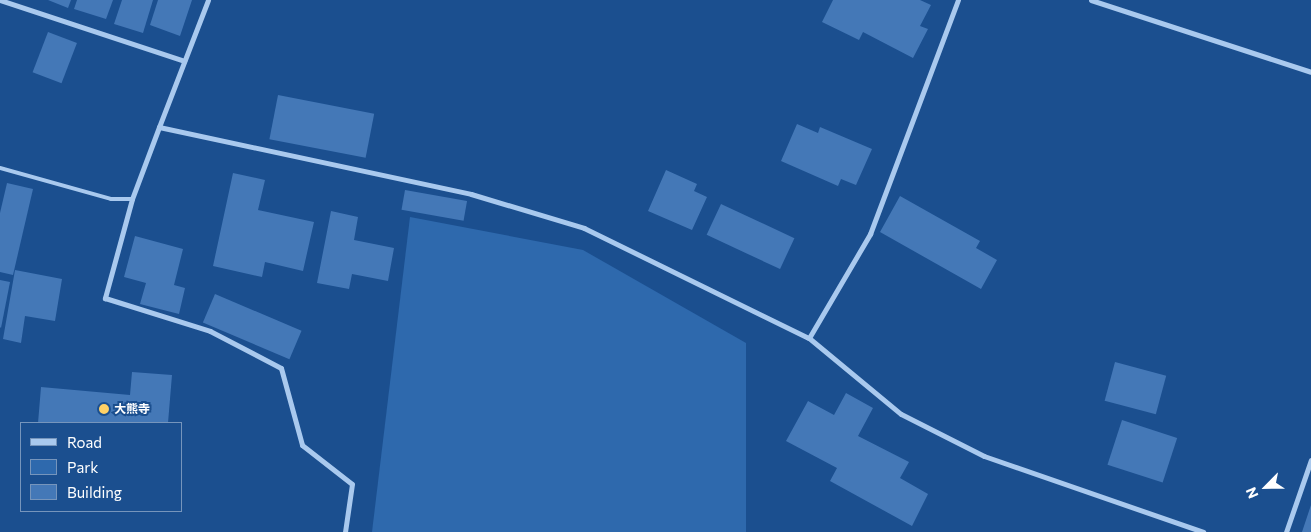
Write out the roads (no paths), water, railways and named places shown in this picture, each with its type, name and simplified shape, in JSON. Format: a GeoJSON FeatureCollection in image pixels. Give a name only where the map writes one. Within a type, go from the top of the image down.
{"type":"FeatureCollection","features":[{"type":"Feature","properties":{"kind":"street"},"geometry":{"type":"LineString","coordinates":[[0,0],[184,61]]}},
{"type":"Feature","properties":{"kind":"street"},"geometry":{"type":"LineString","coordinates":[[208,0],[132,199],[105,298],[210,332],[281,368],[302,445],[352,484],[345,532]]}},
{"type":"Feature","properties":{"kind":"street"},"geometry":{"type":"LineString","coordinates":[[809,338],[870,234],[958,0]]}},
{"type":"Feature","properties":{"kind":"street"},"geometry":{"type":"LineString","coordinates":[[1091,0],[1311,72]]}},
{"type":"Feature","properties":{"kind":"street"},"geometry":{"type":"LineString","coordinates":[[159,127],[471,194],[584,228],[809,338],[901,414],[984,456],[1203,532]]}},
{"type":"Feature","properties":{"kind":"street"},"geometry":{"type":"LineString","coordinates":[[1286,532],[1311,460]]}},
{"type":"Feature","properties":{"kind":"lane"},"geometry":{"type":"LineString","coordinates":[[0,168],[111,199],[132,199]]}},
{"type":"Feature","properties":{"kind":"place","name":"大熊寺"},"geometry":{"type":"Point","coordinates":[104,409]}}]}
